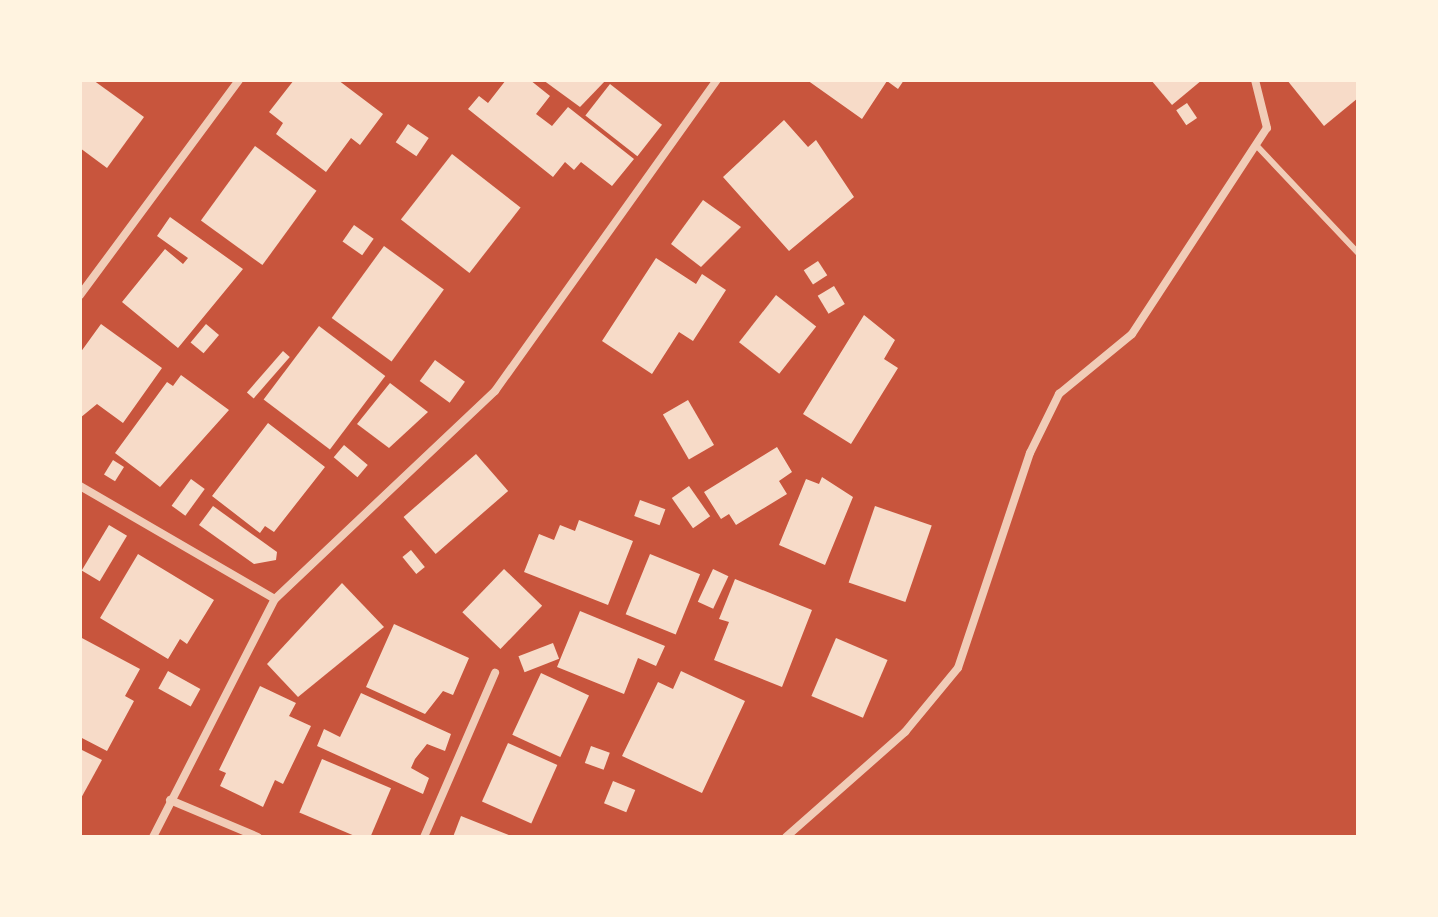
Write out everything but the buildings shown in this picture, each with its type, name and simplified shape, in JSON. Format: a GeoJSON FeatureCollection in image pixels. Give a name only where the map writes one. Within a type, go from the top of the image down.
{"type":"FeatureCollection","features":[{"type":"Feature","properties":{"kind":"street"},"geometry":{"type":"LineString","coordinates":[[80,295],[239,80]]}},
{"type":"Feature","properties":{"kind":"street"},"geometry":{"type":"LineString","coordinates":[[153,837],[275,599],[495,391],[717,80]]}},
{"type":"Feature","properties":{"kind":"street"},"geometry":{"type":"LineString","coordinates":[[786,837],[905,732],[958,668],[1030,453],[1059,394],[1132,334],[1267,128],[1255,80]]}},
{"type":"Feature","properties":{"kind":"street"},"geometry":{"type":"LineString","coordinates":[[80,486],[275,599]]}},
{"type":"Feature","properties":{"kind":"street"},"geometry":{"type":"LineString","coordinates":[[424,837],[495,673]]}},
{"type":"Feature","properties":{"kind":"street"},"geometry":{"type":"LineString","coordinates":[[170,800],[258,837]]}},
{"type":"Feature","properties":{"kind":"lane"},"geometry":{"type":"LineString","coordinates":[[1256,145],[1358,253]]}}]}
